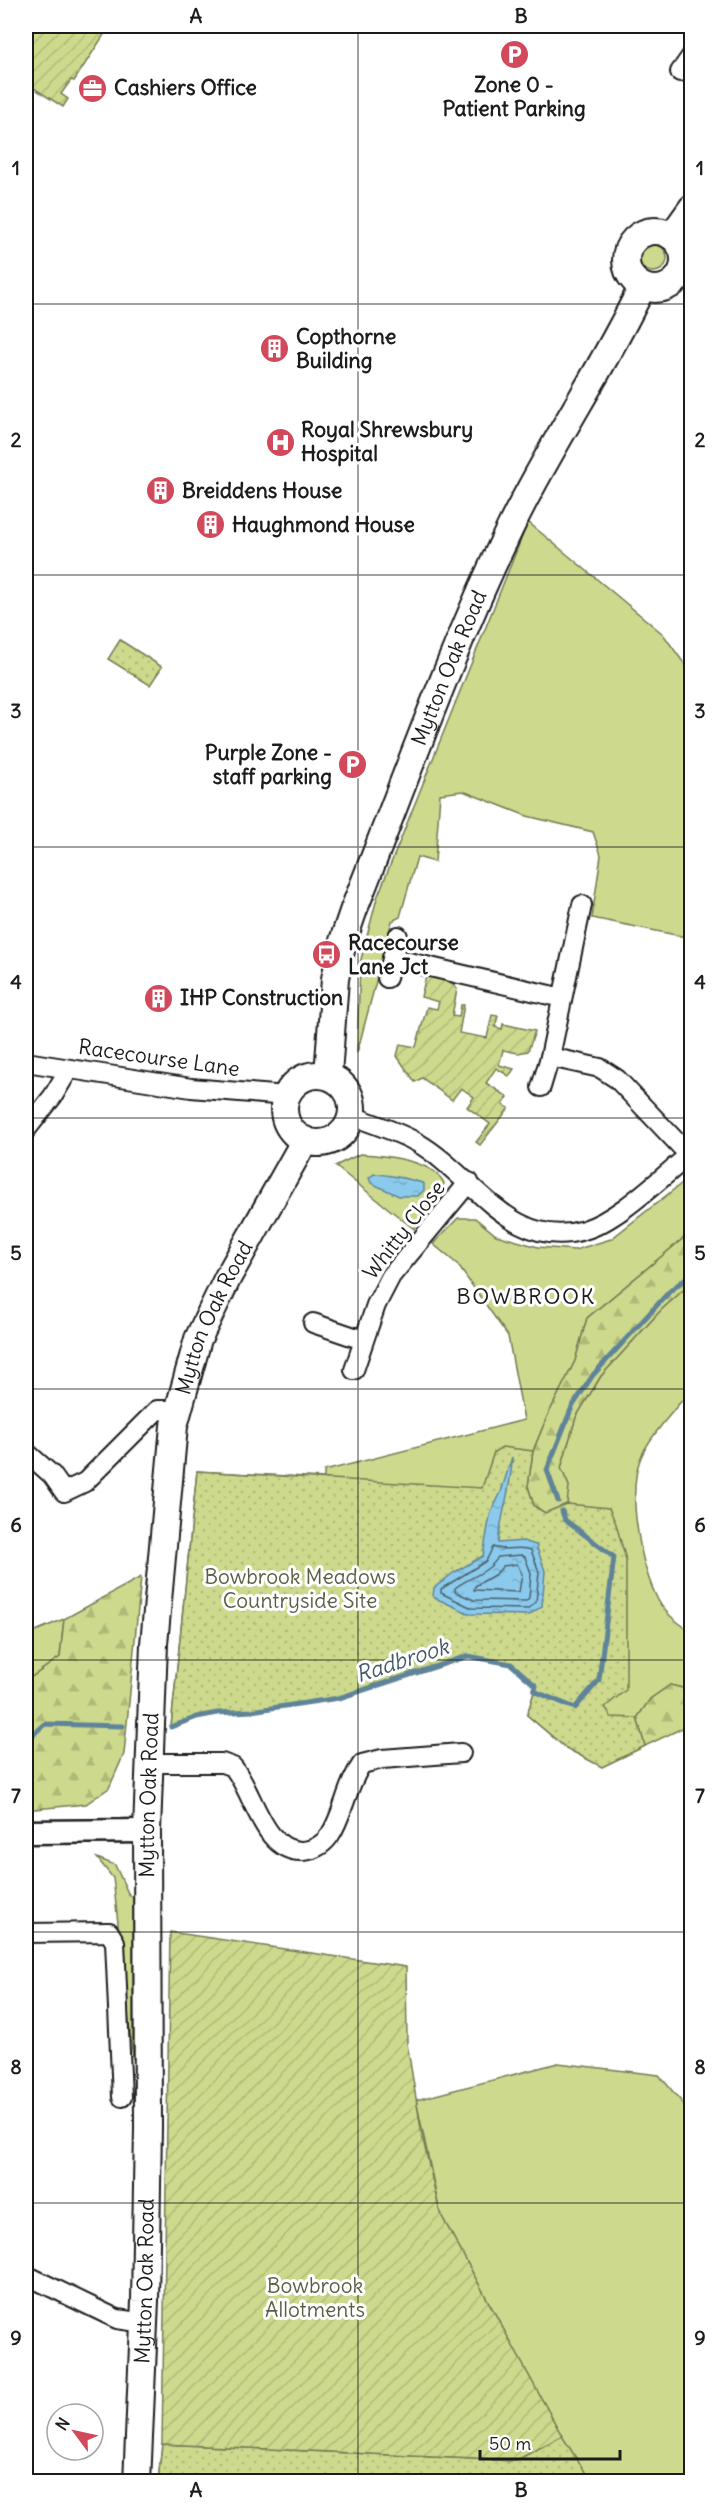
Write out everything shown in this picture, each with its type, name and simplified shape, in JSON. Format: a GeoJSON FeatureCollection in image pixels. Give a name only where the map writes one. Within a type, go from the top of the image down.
{"type":"FeatureCollection","features":[{"type":"Feature","properties":{"kind":"main road"},"geometry":{"type":"LineString","coordinates":[[672,236],[692,208]]}},
{"type":"Feature","properties":{"kind":"main road"},"geometry":{"type":"LineString","coordinates":[[657,231],[672,236],[678,242],[684,258],[686,278],[659,289],[642,286],[634,281],[626,264],[630,245],[635,239],[657,231]]}},
{"type":"Feature","properties":{"kind":"main road","name":"Mytton Oak Road"},"geometry":{"type":"LineString","coordinates":[[328,1076],[335,979],[343,941],[362,887],[501,546],[542,465],[642,286]]}},
{"type":"Feature","properties":{"kind":"main road"},"geometry":{"type":"LineString","coordinates":[[315,1074],[328,1076],[345,1090],[350,1100],[351,1115],[348,1124],[330,1141],[317,1143],[304,1140],[296,1135],[285,1117],[287,1096],[293,1086],[304,1077],[315,1074]]}},
{"type":"Feature","properties":{"kind":"main road","name":"Mytton Oak Road"},"geometry":{"type":"LineString","coordinates":[[137,2481],[145,2323],[148,2104],[147,1831],[154,1644],[174,1426],[198,1339],[228,1277],[304,1140]]}},
{"type":"Feature","properties":{"kind":"street"},"geometry":{"type":"LineString","coordinates":[[680,72],[692,55]]}},
{"type":"Feature","properties":{"kind":"street"},"geometry":{"type":"LineString","coordinates":[[541,1087],[550,1057],[582,904]]}},
{"type":"Feature","properties":{"kind":"street"},"geometry":{"type":"LineString","coordinates":[[387,978],[398,936]]}},
{"type":"Feature","properties":{"kind":"street"},"geometry":{"type":"LineString","coordinates":[[392,958],[562,998]]}},
{"type":"Feature","properties":{"kind":"street"},"geometry":{"type":"LineString","coordinates":[[351,1115],[419,1144],[470,1182],[512,1221],[533,1232],[556,1234],[584,1231],[610,1219],[690,1154],[617,1079],[600,1068],[550,1057]]}},
{"type":"Feature","properties":{"kind":"street","name":"Racecourse Lane"},"geometry":{"type":"LineString","coordinates":[[26,1062],[191,1088],[287,1096]]}},
{"type":"Feature","properties":{"kind":"street"},"geometry":{"type":"LineString","coordinates":[[26,1130],[53,1096],[69,1069]]}},
{"type":"Feature","properties":{"kind":"street","name":"Whitty Close"},"geometry":{"type":"LineString","coordinates":[[354,1370],[376,1305],[392,1276],[470,1182]]}},
{"type":"Feature","properties":{"kind":"street"},"geometry":{"type":"LineString","coordinates":[[314,1323],[363,1340]]}},
{"type":"Feature","properties":{"kind":"street"},"geometry":{"type":"LineString","coordinates":[[26,1452],[52,1475],[63,1492],[85,1482],[158,1410],[178,1410]]}},
{"type":"Feature","properties":{"kind":"street"},"geometry":{"type":"LineString","coordinates":[[150,1763],[222,1763],[233,1767],[271,1836],[284,1847],[301,1851],[317,1848],[330,1835],[352,1779],[362,1764],[382,1759],[461,1753]]}},
{"type":"Feature","properties":{"kind":"street"},"geometry":{"type":"LineString","coordinates":[[26,1832],[147,1831]]}},
{"type":"Feature","properties":{"kind":"street"},"geometry":{"type":"LineString","coordinates":[[26,1933],[110,1932],[115,1942],[122,2097]]}},
{"type":"Feature","properties":{"kind":"street"},"geometry":{"type":"LineString","coordinates":[[26,2275],[117,2319],[145,2323]]}},
{"type":"Feature","properties":{"kind":"green space"},"geometry":{"type":"Polygon","coordinates":[[[35,26],[100,26],[107,30],[74,81],[71,80],[61,94],[68,99],[63,107],[26,83],[26,41],[35,26]]]}},
{"type":"Feature","properties":{"kind":"green space"},"geometry":{"type":"Polygon","coordinates":[[[653,244],[663,248],[667,258],[663,268],[653,272],[643,268],[639,258],[643,248],[653,244]]]}},
{"type":"Feature","properties":{"kind":"green space"},"geometry":{"type":"Polygon","coordinates":[[[528,522],[663,634],[691,673],[691,938],[592,918],[601,855],[593,832],[527,816],[463,791],[440,794],[435,862],[417,857],[400,917],[392,921],[357,1053],[360,963],[377,898],[528,522]]]}},
{"type":"Feature","properties":{"kind":"green space"},"geometry":{"type":"Polygon","coordinates":[[[120,640],[162,667],[150,685],[108,659],[120,640]]]}},
{"type":"Feature","properties":{"kind":"green space"},"geometry":{"type":"Polygon","coordinates":[[[426,976],[451,982],[457,989],[452,1016],[459,1017],[461,1005],[464,1005],[459,1033],[487,1038],[492,1015],[498,1016],[495,1027],[502,1029],[503,1024],[535,1031],[528,1051],[518,1053],[503,1050],[499,1065],[514,1069],[509,1076],[496,1068],[486,1083],[508,1097],[503,1105],[509,1108],[480,1145],[476,1142],[490,1124],[467,1107],[474,1097],[461,1088],[452,1100],[422,1078],[415,1082],[397,1056],[400,1044],[416,1047],[427,1007],[437,1009],[439,1002],[421,997],[426,976]]]}},
{"type":"Feature","properties":{"kind":"green space"},"geometry":{"type":"Polygon","coordinates":[[[360,1154],[419,1164],[438,1175],[444,1183],[443,1188],[414,1229],[335,1166],[360,1154]]]}},
{"type":"Feature","properties":{"kind":"green space","name":"Bowbrook Meadows Countryside Site"},"geometry":{"type":"Polygon","coordinates":[[[691,1176],[691,1232],[587,1318],[575,1361],[533,1451],[569,1486],[561,1468],[576,1417],[601,1376],[661,1310],[691,1283],[691,1393],[679,1403],[646,1446],[637,1472],[635,1509],[641,1550],[658,1600],[677,1622],[691,1631],[691,1690],[670,1685],[650,1699],[638,1718],[645,1746],[602,1767],[566,1748],[527,1715],[536,1686],[511,1664],[468,1656],[339,1698],[251,1711],[217,1713],[197,1717],[171,1727],[197,1471],[324,1478],[324,1471],[524,1420],[508,1336],[457,1264],[433,1244],[458,1218],[475,1218],[496,1235],[538,1247],[575,1250],[611,1239],[691,1176]]]}},
{"type":"Feature","properties":{"kind":"green space"},"geometry":{"type":"Polygon","coordinates":[[[691,1232],[691,1283],[661,1310],[601,1376],[576,1417],[561,1468],[569,1486],[567,1504],[545,1513],[534,1506],[528,1486],[533,1451],[575,1361],[587,1318],[691,1232]]]}},
{"type":"Feature","properties":{"kind":"green space","name":"Bowbrook Meadows Countryside Site"},"geometry":{"type":"Polygon","coordinates":[[[502,1447],[533,1451],[528,1486],[534,1506],[545,1513],[567,1504],[609,1508],[626,1560],[626,1690],[605,1707],[611,1717],[637,1718],[645,1746],[602,1767],[566,1748],[527,1715],[536,1686],[511,1664],[468,1656],[339,1698],[251,1711],[217,1713],[197,1717],[171,1727],[197,1471],[482,1488],[494,1452],[502,1447]]]}},
{"type":"Feature","properties":{"kind":"green space"},"geometry":{"type":"Polygon","coordinates":[[[141,1577],[124,1754],[109,1788],[86,1804],[26,1810],[26,1681],[60,1657],[64,1619],[141,1577]]]}},
{"type":"Feature","properties":{"kind":"green space"},"geometry":{"type":"Polygon","coordinates":[[[64,1619],[60,1657],[26,1681],[26,1635],[64,1619]]]}},
{"type":"Feature","properties":{"kind":"green space"},"geometry":{"type":"Polygon","coordinates":[[[670,1685],[691,1690],[691,1724],[645,1746],[637,1718],[650,1699],[670,1685]]]}},
{"type":"Feature","properties":{"kind":"green space"},"geometry":{"type":"Polygon","coordinates":[[[97,1858],[115,1865],[128,1893],[133,1898],[133,2059],[113,1878],[97,1858]]]}},
{"type":"Feature","properties":{"kind":"green space","name":"Bowbrook Allotments"},"geometry":{"type":"Polygon","coordinates":[[[170,1932],[406,1967],[407,2043],[422,2135],[440,2213],[562,2436],[515,2461],[162,2444],[170,1932]]]}},
{"type":"Feature","properties":{"kind":"green space"},"geometry":{"type":"Polygon","coordinates":[[[558,2063],[659,2075],[691,2113],[691,2481],[158,2482],[162,2444],[515,2461],[562,2437],[440,2213],[416,2100],[558,2063]]]}},
{"type":"Feature","properties":{"kind":"green space"},"geometry":{"type":"Polygon","coordinates":[[[562,2436],[591,2481],[158,2482],[162,2444],[515,2461],[562,2436]]]}},
{"type":"Feature","properties":{"kind":"water"},"geometry":{"type":"Polygon","coordinates":[[[374,1174],[420,1182],[424,1184],[424,1190],[418,1196],[399,1196],[371,1183],[369,1178],[374,1174]]]}},
{"type":"Feature","properties":{"kind":"water"},"geometry":{"type":"Polygon","coordinates":[[[512,1457],[498,1543],[523,1541],[536,1545],[545,1571],[542,1606],[529,1615],[470,1614],[433,1597],[434,1588],[453,1573],[483,1556],[490,1515],[501,1492],[512,1457]]]}},
{"type":"Feature","properties":{"kind":"waterway","name":"Radbrook"},"geometry":{"type":"LineString","coordinates":[[558,1501],[547,1470],[572,1407],[593,1375],[669,1292],[692,1273]]}},
{"type":"Feature","properties":{"kind":"waterway","name":"Radbrook"},"geometry":{"type":"LineString","coordinates":[[171,1727],[197,1717],[217,1713],[251,1711],[339,1698],[468,1656],[511,1664],[536,1686],[534,1691],[575,1708],[599,1680],[614,1557],[565,1520],[562,1511]]}},
{"type":"Feature","properties":{"kind":"waterway","name":"Radbrook"},"geometry":{"type":"LineString","coordinates":[[26,1741],[45,1724],[123,1726]]}},
{"type":"Feature","properties":{"kind":"place","name":"Zone 0 - Patient Parking"},"geometry":{"type":"Point","coordinates":[514,54]}},
{"type":"Feature","properties":{"kind":"place","name":"Cashiers Office"},"geometry":{"type":"Point","coordinates":[93,88]}},
{"type":"Feature","properties":{"kind":"place","name":"Copthorne Building"},"geometry":{"type":"Point","coordinates":[275,349]}},
{"type":"Feature","properties":{"kind":"place","name":"Royal Shrewsbury Hospital"},"geometry":{"type":"Point","coordinates":[280,442]}},
{"type":"Feature","properties":{"kind":"place","name":"Breiddens House"},"geometry":{"type":"Point","coordinates":[161,491]}},
{"type":"Feature","properties":{"kind":"place","name":"Haughmond House"},"geometry":{"type":"Point","coordinates":[211,525]}},
{"type":"Feature","properties":{"kind":"place","name":"Purple Zone - staff parking"},"geometry":{"type":"Point","coordinates":[353,765]}},
{"type":"Feature","properties":{"kind":"place","name":"Racecourse Lane Jct"},"geometry":{"type":"Point","coordinates":[327,955]}},
{"type":"Feature","properties":{"kind":"place","name":"IHP Construction"},"geometry":{"type":"Point","coordinates":[159,998]}},
{"type":"Feature","properties":{"kind":"district","name":"BOWBROOK"},"geometry":{"type":"Point","coordinates":[526,1296]}}]}
